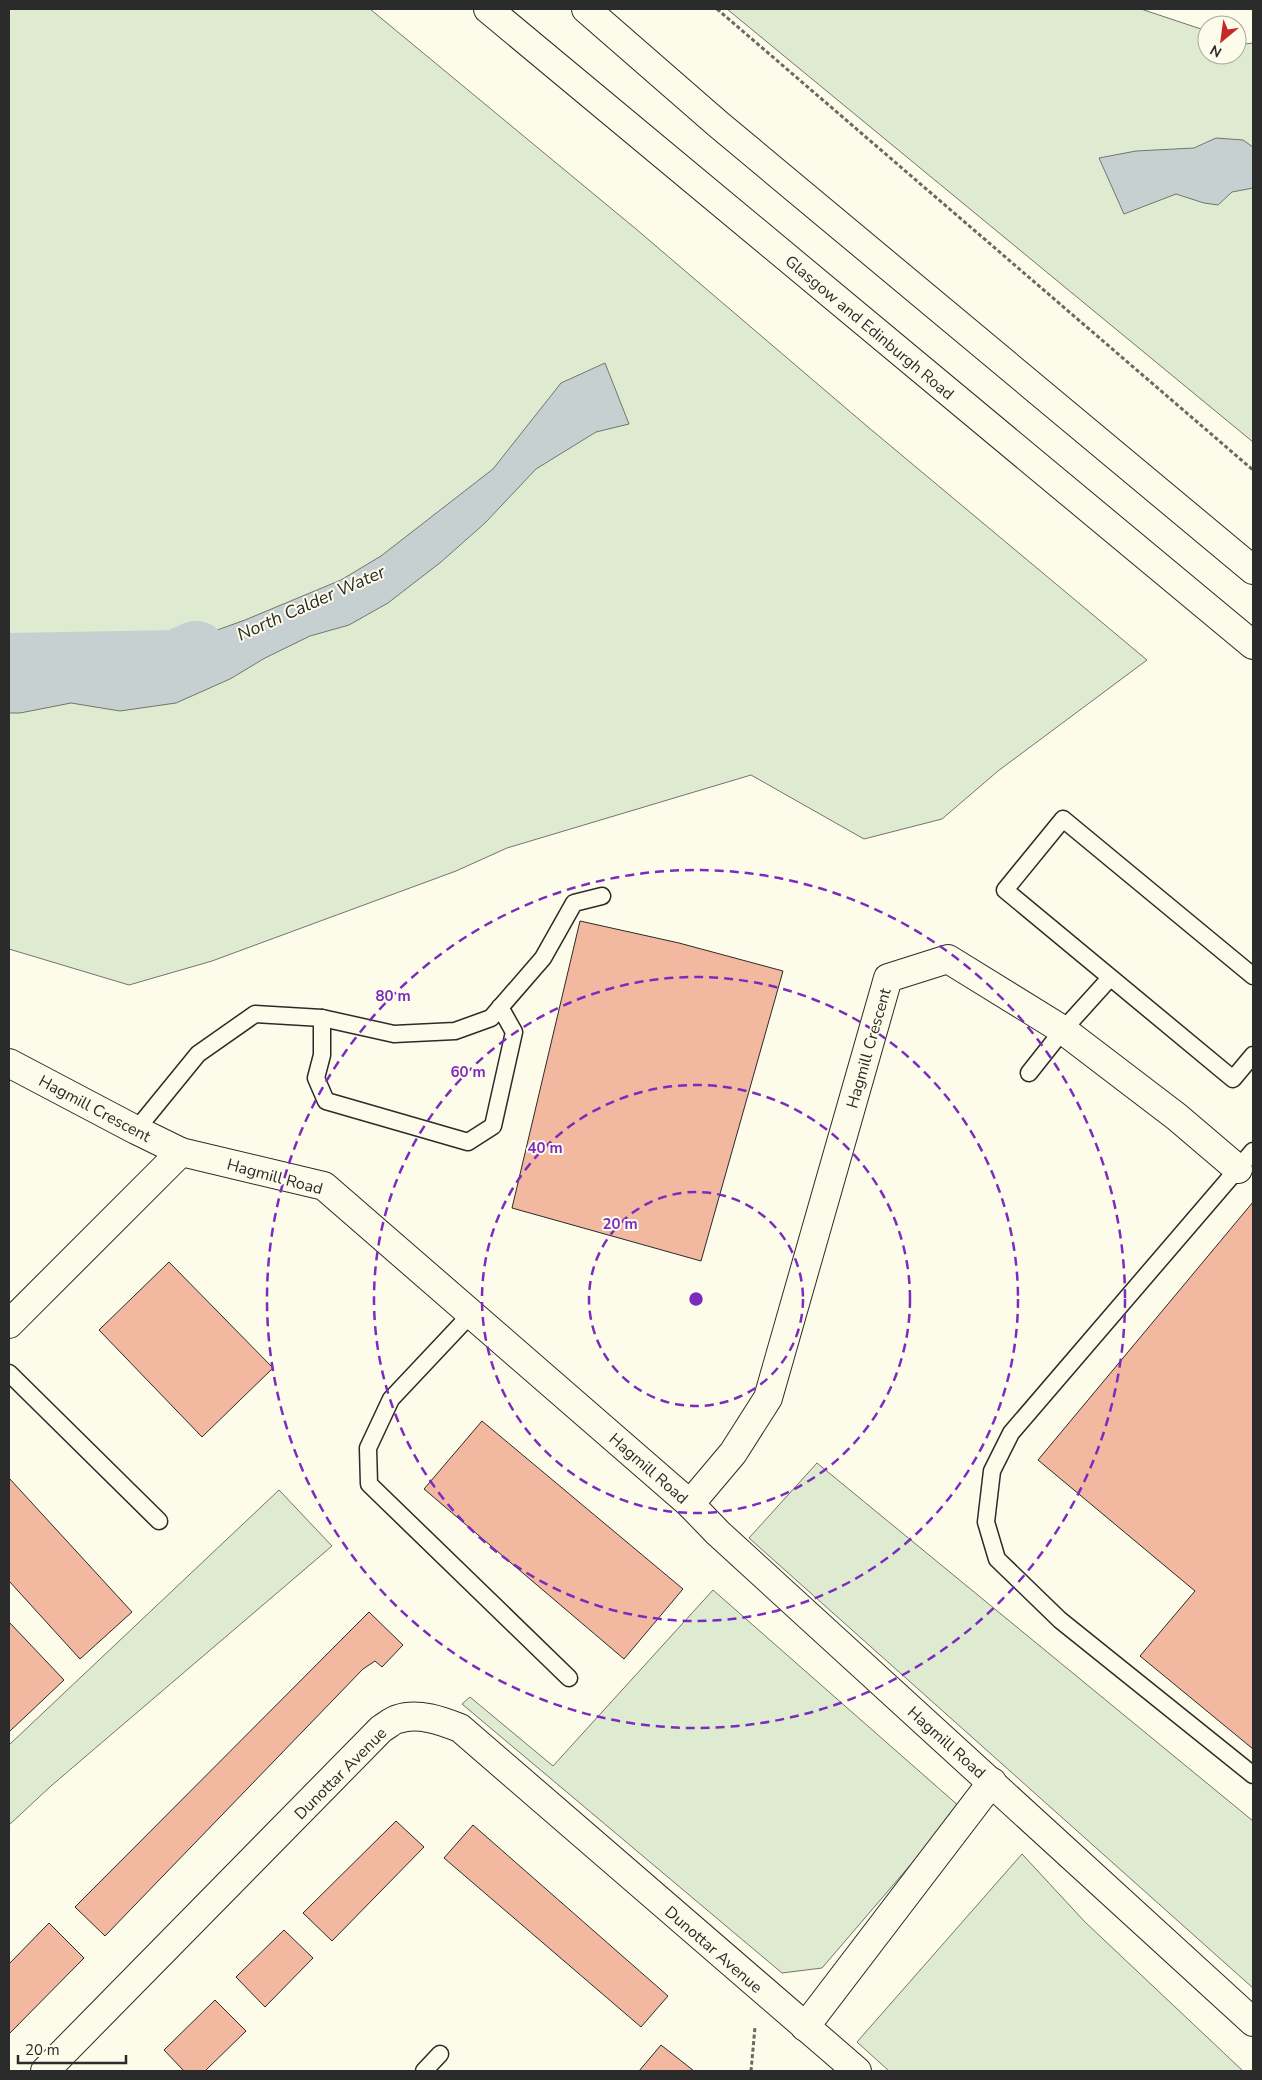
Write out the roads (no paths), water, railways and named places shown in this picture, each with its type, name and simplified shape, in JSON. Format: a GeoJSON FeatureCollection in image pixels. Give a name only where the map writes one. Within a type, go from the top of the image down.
{"type":"FeatureCollection","features":[{"type":"Feature","properties":{"kind":"main road","name":"Glasgow and Edinburgh Road"},"geometry":{"type":"LineString","coordinates":[[488,9],[1253,645]]}},
{"type":"Feature","properties":{"kind":"main road"},"geometry":{"type":"LineString","coordinates":[[586,9],[718,124],[1253,570]]}},
{"type":"Feature","properties":{"kind":"main road","name":"Hagmill Crescent"},"geometry":{"type":"LineString","coordinates":[[690,1504],[734,1453],[768,1398],[888,978],[948,959],[1063,1030],[1177,1117],[1246,1160]]}},
{"type":"Feature","properties":{"kind":"main road","name":"Hagmill Crescent"},"geometry":{"type":"LineString","coordinates":[[9,1063],[182,1152]]}},
{"type":"Feature","properties":{"kind":"main road"},"geometry":{"type":"LineString","coordinates":[[9,1324],[182,1152]]}},
{"type":"Feature","properties":{"kind":"main road","name":"Hagmill Road"},"geometry":{"type":"LineString","coordinates":[[182,1152],[324,1186],[690,1504],[718,1533],[1253,2022]]}},
{"type":"Feature","properties":{"kind":"main road","name":"Dunottar Avenue"},"geometry":{"type":"LineString","coordinates":[[45,2071],[382,1729],[398,1719],[418,1718],[438,1720],[460,1728],[857,2071]]}},
{"type":"Feature","properties":{"kind":"main road"},"geometry":{"type":"LineString","coordinates":[[805,2027],[992,1782]]}},
{"type":"Feature","properties":{"kind":"lane"},"geometry":{"type":"LineString","coordinates":[[1253,976],[1063,818],[1005,890],[1232,1079],[1253,1055]]}},
{"type":"Feature","properties":{"kind":"lane"},"geometry":{"type":"LineString","coordinates":[[136,1130],[198,1054],[255,1014],[322,1018],[394,1034],[455,1031],[491,1018],[543,958],[574,903],[602,896]]}},
{"type":"Feature","properties":{"kind":"lane"},"geometry":{"type":"LineString","coordinates":[[1029,1073],[1063,1030],[1110,978]]}},
{"type":"Feature","properties":{"kind":"lane"},"geometry":{"type":"LineString","coordinates":[[322,1018],[322,1055],[316,1078],[326,1101],[468,1142],[494,1126],[514,1032],[500,1007]]}},
{"type":"Feature","properties":{"kind":"lane"},"geometry":{"type":"LineString","coordinates":[[1246,1160],[1011,1433],[992,1471],[986,1522],[996,1558],[1060,1620],[1253,1775]]}},
{"type":"Feature","properties":{"kind":"lane"},"geometry":{"type":"LineString","coordinates":[[471,1314],[391,1400],[368,1448],[369,1484],[569,1678]]}},
{"type":"Feature","properties":{"kind":"lane"},"geometry":{"type":"LineString","coordinates":[[9,1373],[159,1521]]}},
{"type":"Feature","properties":{"kind":"lane"},"geometry":{"type":"LineString","coordinates":[[424,2071],[440,2054]]}},
{"type":"Feature","properties":{"kind":"water"},"geometry":{"type":"Polygon","coordinates":[[[1216,138],[1243,140],[1253,147],[1253,188],[1232,192],[1218,205],[1204,203],[1176,194],[1124,214],[1099,158],[1136,151],[1194,148],[1216,138]]]}},
{"type":"Feature","properties":{"kind":"water"},"geometry":{"type":"Polygon","coordinates":[[[605,363],[629,424],[596,432],[536,469],[485,523],[441,562],[388,603],[349,625],[310,636],[265,658],[230,679],[176,703],[120,711],[71,703],[20,713],[9,713],[9,682],[71,674],[167,648],[245,620],[341,580],[381,556],[493,469],[561,383],[605,363]]]}},
{"type":"Feature","properties":{"kind":"waterway","name":"North Calder Water"},"geometry":{"type":"LineString","coordinates":[[9,665],[176,662],[196,653]]}}]}
